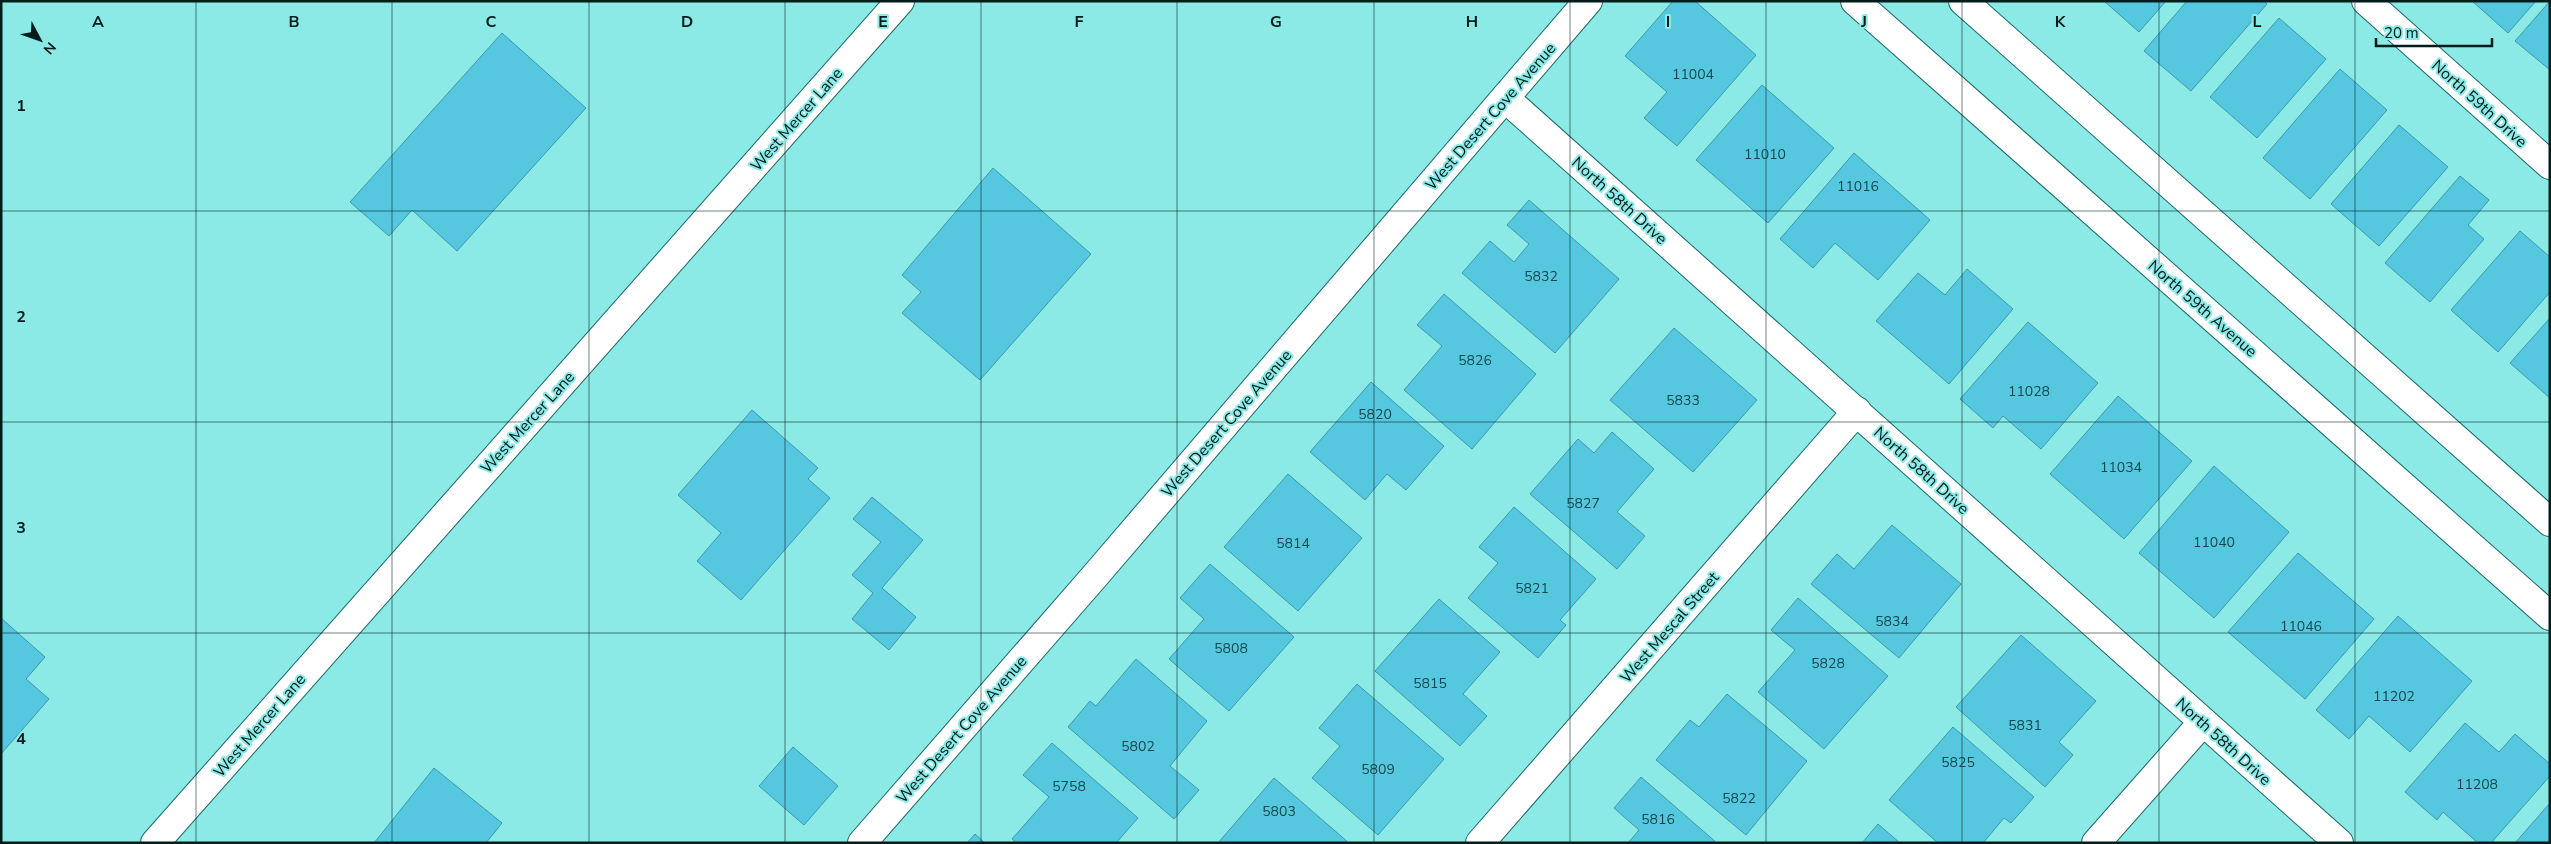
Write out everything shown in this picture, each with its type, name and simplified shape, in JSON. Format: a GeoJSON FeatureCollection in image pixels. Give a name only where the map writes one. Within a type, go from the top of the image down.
{"type":"FeatureCollection","features":[{"type":"Feature","properties":{"kind":"street","name":"West Mercer Lane"},"geometry":{"type":"LineString","coordinates":[[155,843],[900,1]]}},
{"type":"Feature","properties":{"kind":"street","name":"West Desert Cove Avenue"},"geometry":{"type":"LineString","coordinates":[[862,843],[1094,577],[1588,1]]}},
{"type":"Feature","properties":{"kind":"street","name":"North 59th Avenue"},"geometry":{"type":"LineString","coordinates":[[1855,1],[2550,616]]}},
{"type":"Feature","properties":{"kind":"street"},"geometry":{"type":"LineString","coordinates":[[1963,1],[2550,522]]}},
{"type":"Feature","properties":{"kind":"street","name":"North 59th Drive"},"geometry":{"type":"LineString","coordinates":[[2366,1],[2550,165]]}},
{"type":"Feature","properties":{"kind":"street","name":"North 58th Drive"},"geometry":{"type":"LineString","coordinates":[[1505,98],[2339,843]]}},
{"type":"Feature","properties":{"kind":"street","name":"West Mescal Street"},"geometry":{"type":"LineString","coordinates":[[1480,843],[1857,411]]}},
{"type":"Feature","properties":{"kind":"street"},"geometry":{"type":"LineString","coordinates":[[2096,843],[2202,722]]}},
{"type":"Feature","properties":{"kind":"building"},"geometry":{"type":"Polygon","coordinates":[[[1673,1],[1695,1],[1756,55],[1677,146],[1644,118],[1667,92],[1625,56],[1673,1]]]}},
{"type":"Feature","properties":{"kind":"building"},"geometry":{"type":"Polygon","coordinates":[[[2104,1],[2166,1],[2139,32],[2104,1]]]}},
{"type":"Feature","properties":{"kind":"building"},"geometry":{"type":"Polygon","coordinates":[[[2187,1],[2264,1],[2267,4],[2191,91],[2144,51],[2187,1]]]}},
{"type":"Feature","properties":{"kind":"building"},"geometry":{"type":"Polygon","coordinates":[[[2472,1],[2536,1],[2508,33],[2472,1]]]}},
{"type":"Feature","properties":{"kind":"building"},"geometry":{"type":"Polygon","coordinates":[[[2550,1],[2550,70],[2515,41],[2550,1]]]}},
{"type":"Feature","properties":{"kind":"building"},"geometry":{"type":"Polygon","coordinates":[[[2279,18],[2326,59],[2257,138],[2210,97],[2279,18]]]}},
{"type":"Feature","properties":{"kind":"building"},"geometry":{"type":"Polygon","coordinates":[[[502,33],[586,108],[457,251],[412,210],[389,236],[350,202],[502,33]]]}},
{"type":"Feature","properties":{"kind":"building"},"geometry":{"type":"Polygon","coordinates":[[[2340,69],[2387,110],[2310,199],[2263,158],[2340,69]]]}},
{"type":"Feature","properties":{"kind":"building"},"geometry":{"type":"Polygon","coordinates":[[[1762,85],[1834,148],[1768,223],[1696,160],[1762,85]]]}},
{"type":"Feature","properties":{"kind":"building"},"geometry":{"type":"Polygon","coordinates":[[[2399,125],[2448,167],[2379,246],[2331,204],[2399,125]]]}},
{"type":"Feature","properties":{"kind":"building"},"geometry":{"type":"Polygon","coordinates":[[[1854,153],[1930,220],[1878,280],[1835,243],[1813,268],[1780,239],[1854,153]]]}},
{"type":"Feature","properties":{"kind":"building"},"geometry":{"type":"Polygon","coordinates":[[[993,168],[1091,254],[980,380],[902,313],[921,292],[902,275],[993,168]]]}},
{"type":"Feature","properties":{"kind":"building"},"geometry":{"type":"Polygon","coordinates":[[[2460,176],[2489,200],[2468,225],[2484,239],[2430,302],[2385,263],[2460,176]]]}},
{"type":"Feature","properties":{"kind":"building"},"geometry":{"type":"Polygon","coordinates":[[[1529,200],[1619,279],[1555,353],[1462,273],[1490,241],[1514,262],[1529,244],[1507,225],[1529,200]]]}},
{"type":"Feature","properties":{"kind":"building"},"geometry":{"type":"Polygon","coordinates":[[[2520,231],[2550,257],[2550,292],[2498,352],[2451,310],[2520,231]]]}},
{"type":"Feature","properties":{"kind":"building"},"geometry":{"type":"Polygon","coordinates":[[[1967,269],[2013,309],[1949,384],[1876,321],[1918,273],[1945,295],[1967,269]]]}},
{"type":"Feature","properties":{"kind":"building"},"geometry":{"type":"Polygon","coordinates":[[[1444,294],[1536,374],[1472,449],[1404,390],[1442,346],[1417,325],[1444,294]]]}},
{"type":"Feature","properties":{"kind":"building"},"geometry":{"type":"Polygon","coordinates":[[[2550,318],[2550,398],[2510,363],[2550,318]]]}},
{"type":"Feature","properties":{"kind":"building"},"geometry":{"type":"Polygon","coordinates":[[[2028,322],[2098,383],[2041,449],[2003,416],[1993,428],[1960,399],[2028,322]]]}},
{"type":"Feature","properties":{"kind":"building"},"geometry":{"type":"Polygon","coordinates":[[[1674,328],[1757,400],[1693,472],[1610,400],[1674,328]]]}},
{"type":"Feature","properties":{"kind":"building"},"geometry":{"type":"Polygon","coordinates":[[[1371,382],[1444,446],[1406,490],[1387,474],[1365,500],[1310,452],[1371,382]]]}},
{"type":"Feature","properties":{"kind":"building"},"geometry":{"type":"Polygon","coordinates":[[[2118,396],[2192,461],[2124,539],[2050,474],[2118,396]]]}},
{"type":"Feature","properties":{"kind":"building"},"geometry":{"type":"Polygon","coordinates":[[[752,410],[818,468],[808,479],[830,498],[741,600],[697,561],[721,533],[678,495],[752,410]]]}},
{"type":"Feature","properties":{"kind":"building"},"geometry":{"type":"Polygon","coordinates":[[[1612,432],[1654,469],[1617,512],[1645,536],[1617,569],[1530,494],[1578,439],[1594,453],[1612,432]]]}},
{"type":"Feature","properties":{"kind":"building"},"geometry":{"type":"Polygon","coordinates":[[[2214,466],[2289,532],[2214,618],[2139,553],[2214,466]]]}},
{"type":"Feature","properties":{"kind":"building"},"geometry":{"type":"Polygon","coordinates":[[[1288,474],[1362,538],[1298,611],[1224,547],[1288,474]]]}},
{"type":"Feature","properties":{"kind":"building"},"geometry":{"type":"Polygon","coordinates":[[[872,497],[923,540],[882,588],[916,617],[889,650],[852,619],[873,593],[852,575],[881,542],[853,519],[872,497]]]}},
{"type":"Feature","properties":{"kind":"building"},"geometry":{"type":"Polygon","coordinates":[[[1514,507],[1596,579],[1560,620],[1566,625],[1538,658],[1468,598],[1498,563],[1479,547],[1514,507]]]}},
{"type":"Feature","properties":{"kind":"building"},"geometry":{"type":"Polygon","coordinates":[[[1892,525],[1961,584],[1899,658],[1811,584],[1837,554],[1854,569],[1892,525]]]}},
{"type":"Feature","properties":{"kind":"building"},"geometry":{"type":"Polygon","coordinates":[[[2298,553],[2374,619],[2305,699],[2228,632],[2298,553]]]}},
{"type":"Feature","properties":{"kind":"building"},"geometry":{"type":"Polygon","coordinates":[[[1210,564],[1294,637],[1229,711],[1169,659],[1204,619],[1180,598],[1210,564]]]}},
{"type":"Feature","properties":{"kind":"building"},"geometry":{"type":"Polygon","coordinates":[[[1798,598],[1888,676],[1824,749],[1758,692],[1795,650],[1771,630],[1798,598]]]}},
{"type":"Feature","properties":{"kind":"building"},"geometry":{"type":"Polygon","coordinates":[[[1439,599],[1500,652],[1463,694],[1487,716],[1460,746],[1375,671],[1439,599]]]}},
{"type":"Feature","properties":{"kind":"building"},"geometry":{"type":"Polygon","coordinates":[[[2398,616],[2472,681],[2410,752],[2369,716],[2349,739],[2316,710],[2398,616]]]}},
{"type":"Feature","properties":{"kind":"building"},"geometry":{"type":"Polygon","coordinates":[[[1,618],[45,657],[26,679],[49,699],[1,754],[1,618]]]}},
{"type":"Feature","properties":{"kind":"building"},"geometry":{"type":"Polygon","coordinates":[[[2021,635],[2096,701],[2059,742],[2073,755],[2045,787],[1956,707],[2021,635]]]}},
{"type":"Feature","properties":{"kind":"building"},"geometry":{"type":"Polygon","coordinates":[[[1136,659],[1207,721],[1170,766],[1199,790],[1174,819],[1068,727],[1090,701],[1096,706],[1136,659]]]}},
{"type":"Feature","properties":{"kind":"building"},"geometry":{"type":"Polygon","coordinates":[[[1357,684],[1444,759],[1378,835],[1312,778],[1340,746],[1319,728],[1357,684]]]}},
{"type":"Feature","properties":{"kind":"building"},"geometry":{"type":"Polygon","coordinates":[[[1727,694],[1807,761],[1746,835],[1656,760],[1690,720],[1699,727],[1727,694]]]}},
{"type":"Feature","properties":{"kind":"building"},"geometry":{"type":"Polygon","coordinates":[[[2465,723],[2499,752],[2515,734],[2550,764],[2550,776],[2491,843],[2478,843],[2443,812],[2437,820],[2405,792],[2465,723]]]}},
{"type":"Feature","properties":{"kind":"building"},"geometry":{"type":"Polygon","coordinates":[[[1953,727],[2034,797],[2011,823],[2004,818],[1983,843],[1938,843],[1889,800],[1953,727]]]}},
{"type":"Feature","properties":{"kind":"building"},"geometry":{"type":"Polygon","coordinates":[[[1052,743],[1138,818],[1116,843],[1017,843],[1012,839],[1049,797],[1023,775],[1052,743]]]}},
{"type":"Feature","properties":{"kind":"building"},"geometry":{"type":"Polygon","coordinates":[[[793,747],[838,786],[804,825],[759,786],[793,747]]]}},
{"type":"Feature","properties":{"kind":"building"},"geometry":{"type":"Polygon","coordinates":[[[434,768],[502,823],[486,843],[374,843],[434,768]]]}},
{"type":"Feature","properties":{"kind":"building"},"geometry":{"type":"Polygon","coordinates":[[[1641,777],[1717,843],[1628,843],[1639,830],[1614,808],[1641,777]]]}},
{"type":"Feature","properties":{"kind":"building"},"geometry":{"type":"Polygon","coordinates":[[[1274,778],[1349,843],[1218,843],[1274,778]]]}},
{"type":"Feature","properties":{"kind":"building"},"geometry":{"type":"Polygon","coordinates":[[[2550,803],[2550,843],[2515,843],[2550,803]]]}},
{"type":"Feature","properties":{"kind":"building"},"geometry":{"type":"Polygon","coordinates":[[[1878,824],[1900,843],[1862,843],[1878,824]]]}},
{"type":"Feature","properties":{"kind":"building"},"geometry":{"type":"Polygon","coordinates":[[[975,834],[985,843],[967,843],[975,834]]]}}]}
